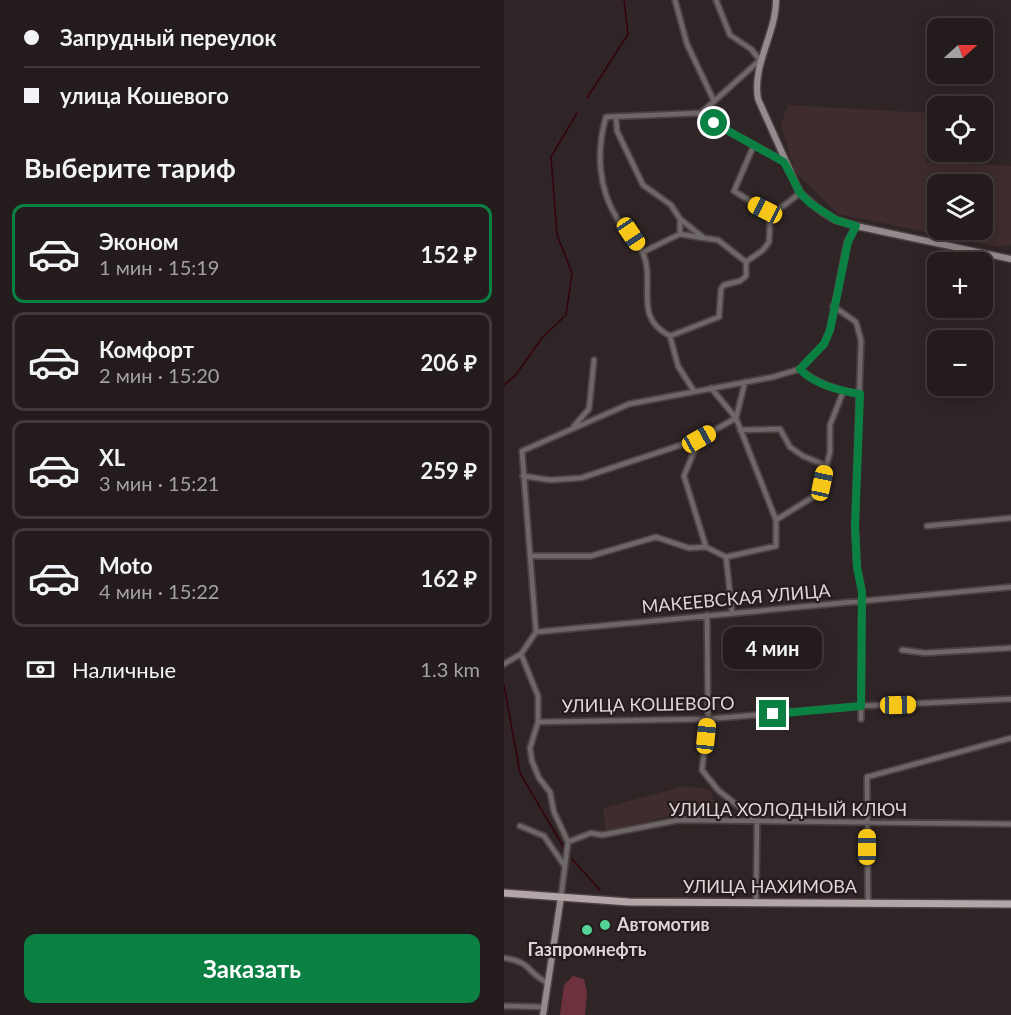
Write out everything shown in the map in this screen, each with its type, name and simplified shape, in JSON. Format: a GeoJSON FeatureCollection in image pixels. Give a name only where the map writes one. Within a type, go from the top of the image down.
{"type":"FeatureCollection","features":[{"type":"Feature","properties":{"kind":"main road"},"geometry":{"type":"LineString","coordinates":[[776,0],[776,12],[760,60],[756,88],[758,99],[784,162],[800,193],[836,220],[1011,259]]}},
{"type":"Feature","properties":{"kind":"main road","name":"УЛИЦА НАХИМОВА"},"geometry":{"type":"LineString","coordinates":[[504,893],[623,902],[1011,903]]}},
{"type":"Feature","properties":{"kind":"main road"},"geometry":{"type":"LineString","coordinates":[[543,1015],[561,897]]}},
{"type":"Feature","properties":{"kind":"street"},"geometry":{"type":"LineString","coordinates":[[675,0],[687,44],[714,101]]}},
{"type":"Feature","properties":{"kind":"street"},"geometry":{"type":"LineString","coordinates":[[670,336],[659,331],[650,320],[643,252],[618,220],[604,192],[599,159],[599,139],[606,117],[701,113],[760,60],[751,49],[730,35],[716,0]]}},
{"type":"Feature","properties":{"kind":"street"},"geometry":{"type":"LineString","coordinates":[[701,113],[714,123],[784,162]]}},
{"type":"Feature","properties":{"kind":"street"},"geometry":{"type":"LineString","coordinates":[[616,117],[617,131],[636,176],[643,185],[672,206],[680,219],[704,238]]}},
{"type":"Feature","properties":{"kind":"street"},"geometry":{"type":"LineString","coordinates":[[754,145],[734,191],[765,210],[777,211]]}},
{"type":"Feature","properties":{"kind":"street"},"geometry":{"type":"LineString","coordinates":[[746,262],[769,243],[770,222],[777,211],[800,193]]}},
{"type":"Feature","properties":{"kind":"street"},"geometry":{"type":"LineString","coordinates":[[680,219],[680,234]]}},
{"type":"Feature","properties":{"kind":"street"},"geometry":{"type":"LineString","coordinates":[[504,664],[521,654],[536,632],[522,451],[596,417],[629,405],[800,369],[824,344],[830,330],[833,306],[848,242],[856,226]]}},
{"type":"Feature","properties":{"kind":"street"},"geometry":{"type":"LineString","coordinates":[[643,252],[680,234],[718,240],[746,262]]}},
{"type":"Feature","properties":{"kind":"street"},"geometry":{"type":"LineString","coordinates":[[670,336],[685,328],[719,317],[721,289],[724,285],[740,281],[746,276],[746,262]]}},
{"type":"Feature","properties":{"kind":"street"},"geometry":{"type":"LineString","coordinates":[[833,306],[849,315],[859,328],[861,340],[855,527],[862,600],[861,719]]}},
{"type":"Feature","properties":{"kind":"street"},"geometry":{"type":"LineString","coordinates":[[670,336],[678,366],[694,391]]}},
{"type":"Feature","properties":{"kind":"street"},"geometry":{"type":"LineString","coordinates":[[573,428],[589,409],[594,360]]}},
{"type":"Feature","properties":{"kind":"street"},"geometry":{"type":"LineString","coordinates":[[800,369],[807,377],[843,392],[860,394]]}},
{"type":"Feature","properties":{"kind":"street"},"geometry":{"type":"LineString","coordinates":[[524,476],[550,480],[581,478],[699,439],[736,418],[745,382]]}},
{"type":"Feature","properties":{"kind":"street"},"geometry":{"type":"LineString","coordinates":[[530,556],[591,556],[656,537],[689,548],[706,547],[726,557],[776,546],[776,520],[736,418],[711,388]]}},
{"type":"Feature","properties":{"kind":"street"},"geometry":{"type":"LineString","coordinates":[[776,520],[813,497],[822,483],[830,452],[830,425],[843,392]]}},
{"type":"Feature","properties":{"kind":"street"},"geometry":{"type":"LineString","coordinates":[[589,409],[596,417]]}},
{"type":"Feature","properties":{"kind":"street"},"geometry":{"type":"LineString","coordinates":[[740,430],[780,429],[790,447],[803,456],[825,465]]}},
{"type":"Feature","properties":{"kind":"street"},"geometry":{"type":"LineString","coordinates":[[699,439],[684,476],[706,547]]}},
{"type":"Feature","properties":{"kind":"street"},"geometry":{"type":"LineString","coordinates":[[927,526],[1011,518]]}},
{"type":"Feature","properties":{"kind":"street"},"geometry":{"type":"LineString","coordinates":[[726,557],[732,612]]}},
{"type":"Feature","properties":{"kind":"street","name":"МАКЕЕВСКАЯ УЛИЦА"},"geometry":{"type":"LineString","coordinates":[[536,632],[1011,587]]}},
{"type":"Feature","properties":{"kind":"street"},"geometry":{"type":"LineString","coordinates":[[707,615],[708,719],[702,770],[718,790],[757,821],[756,902]]}},
{"type":"Feature","properties":{"kind":"street"},"geometry":{"type":"LineString","coordinates":[[902,650],[925,653],[1011,648]]}},
{"type":"Feature","properties":{"kind":"street"},"geometry":{"type":"LineString","coordinates":[[521,654],[538,696],[538,722],[530,748],[532,761],[539,778],[550,792],[554,812],[568,842],[561,897]]}},
{"type":"Feature","properties":{"kind":"street","name":"УЛИЦА КОШЕВОГО"},"geometry":{"type":"LineString","coordinates":[[538,722],[708,719],[861,706],[1011,699]]}},
{"type":"Feature","properties":{"kind":"street"},"geometry":{"type":"LineString","coordinates":[[868,902],[867,777],[1011,738]]}},
{"type":"Feature","properties":{"kind":"street","name":"УЛИЦА ХОЛОДНЫЙ КЛЮЧ"},"geometry":{"type":"LineString","coordinates":[[568,842],[591,833],[602,835],[679,820],[1011,824]]}},
{"type":"Feature","properties":{"kind":"street"},"geometry":{"type":"LineString","coordinates":[[520,825],[544,836],[564,865]]}},
{"type":"Feature","properties":{"kind":"street"},"geometry":{"type":"LineString","coordinates":[[504,958],[525,963],[537,977],[548,983]]}},
{"type":"Feature","properties":{"kind":"street"},"geometry":{"type":"LineString","coordinates":[[504,1006],[545,1007]]}},
{"type":"Feature","properties":{"kind":"shaded area"},"geometry":{"type":"Polygon","coordinates":[[[788,105],[927,113],[926,162],[1011,166],[1011,245],[998,247],[964,240],[993,240],[993,174],[927,174],[927,232],[838,214],[795,172],[781,124],[788,105]]]}},
{"type":"Feature","properties":{"kind":"shaded area"},"geometry":{"type":"Polygon","coordinates":[[[685,786],[710,790],[715,804],[606,832],[603,808],[685,786]]]}},
{"type":"Feature","properties":{"kind":"shaded area"},"geometry":{"type":"Polygon","coordinates":[[[573,976],[584,979],[587,993],[585,1015],[560,1015],[564,985],[573,976]]]}},
{"type":"Feature","properties":{"kind":"waterway"},"geometry":{"type":"LineString","coordinates":[[587,98],[628,34],[624,0]]}},
{"type":"Feature","properties":{"kind":"waterway"},"geometry":{"type":"LineString","coordinates":[[504,385],[515,376],[542,338],[566,315],[572,273],[557,235],[551,157],[577,113]]}},
{"type":"Feature","properties":{"kind":"waterway"},"geometry":{"type":"LineString","coordinates":[[504,685],[520,773],[564,848]]}},
{"type":"Feature","properties":{"kind":"waterway"},"geometry":{"type":"LineString","coordinates":[[572,859],[600,890]]}},
{"type":"Feature","properties":{"kind":"place","name":"Автомотив"},"geometry":{"type":"Point","coordinates":[605,925]}},
{"type":"Feature","properties":{"kind":"place","name":"Газпромнефть"},"geometry":{"type":"Point","coordinates":[587,930]}},
{"type":"Feature","properties":{"kind":"route"},"geometry":{"type":"LineString","coordinates":[[714,123],[784,162],[800,193],[810,203],[836,220],[856,226],[848,242],[833,306],[830,330],[824,344],[800,369],[813,380],[832,385],[843,392],[860,394],[855,527],[857,567],[862,592],[861,706],[773,714]]}}]}
